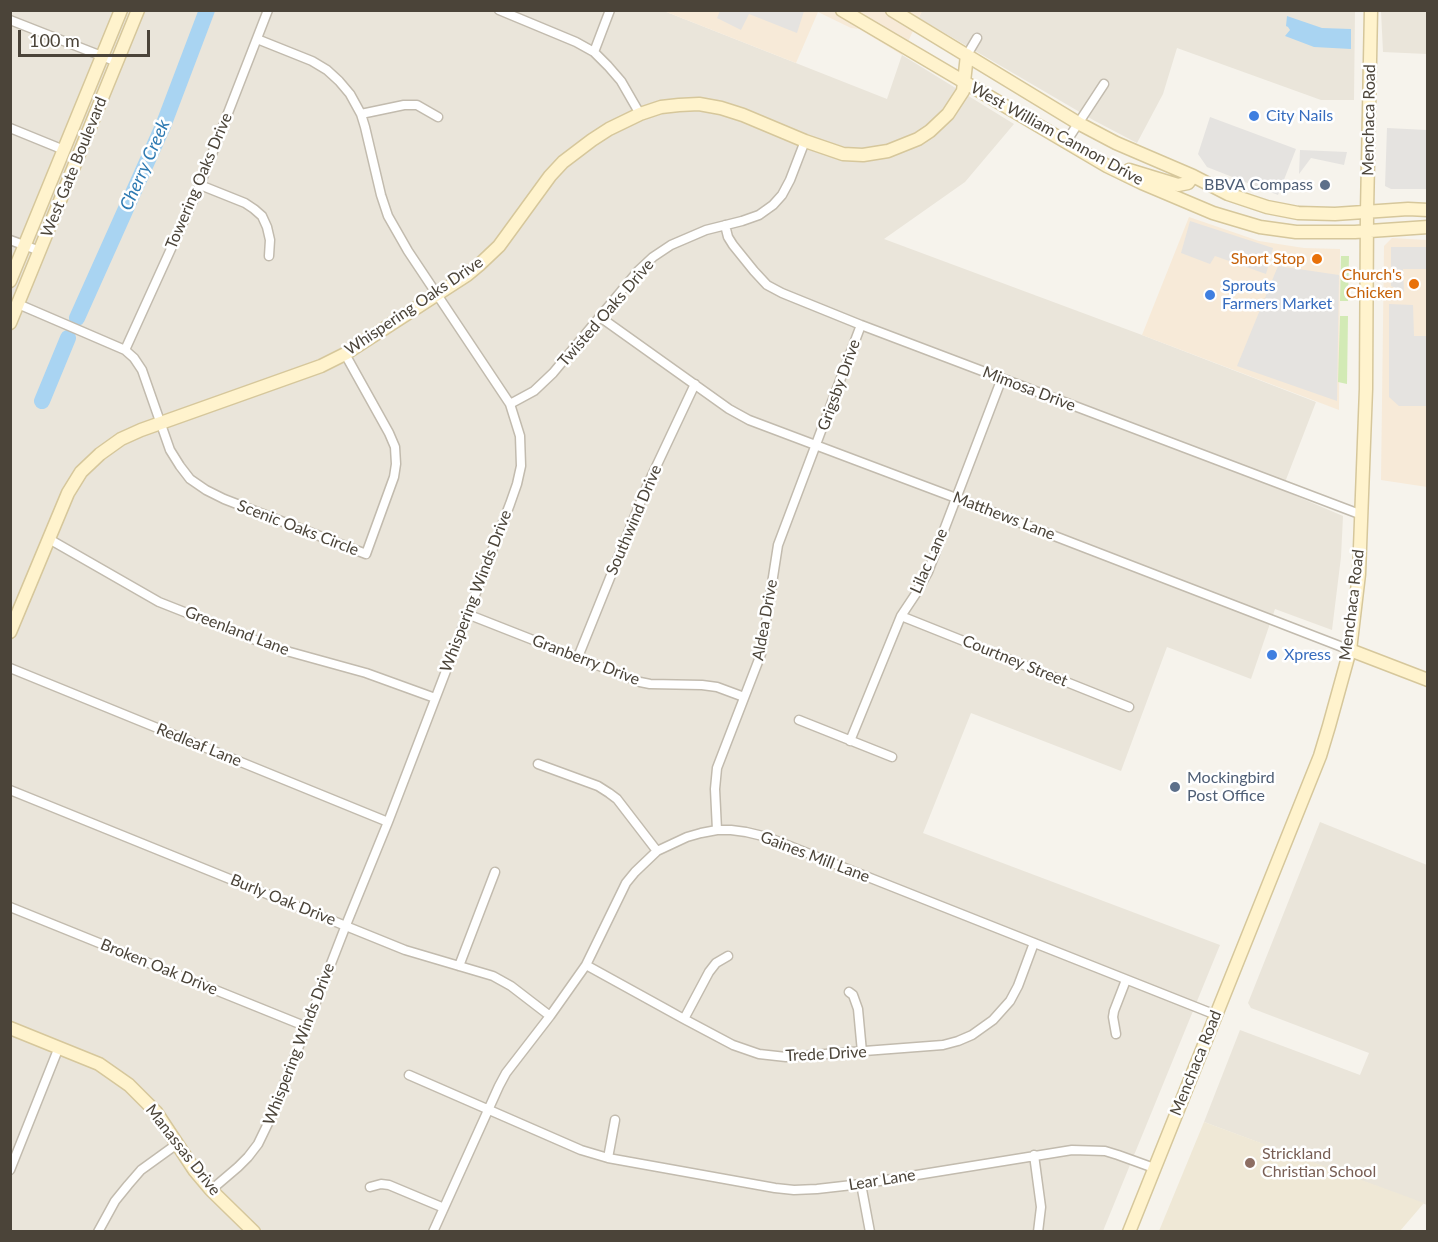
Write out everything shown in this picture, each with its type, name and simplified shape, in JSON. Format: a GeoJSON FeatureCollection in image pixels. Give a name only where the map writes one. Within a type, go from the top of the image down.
{"type":"FeatureCollection","features":[{"type":"Feature","properties":{"kind":"main road","name":"West Gate Boulevard"},"geometry":{"type":"LineString","coordinates":[[10,281],[122,10]]}},
{"type":"Feature","properties":{"kind":"main road","name":"West Gate Boulevard"},"geometry":{"type":"LineString","coordinates":[[10,323],[138,10]]}},
{"type":"Feature","properties":{"kind":"main road","name":"West William Cannon Drive"},"geometry":{"type":"LineString","coordinates":[[842,10],[1107,166],[1213,213],[1260,226],[1296,232],[1428,227]]}},
{"type":"Feature","properties":{"kind":"main road","name":"West William Cannon Drive"},"geometry":{"type":"LineString","coordinates":[[892,10],[1078,123],[1116,143],[1193,176],[1228,194],[1267,207],[1298,213],[1335,214],[1408,209],[1428,210]]}},
{"type":"Feature","properties":{"kind":"main road","name":"Menchaca Road"},"geometry":{"type":"LineString","coordinates":[[1129,1232],[1320,756],[1350,650],[1359,574],[1362,515],[1367,352],[1371,10]]}},
{"type":"Feature","properties":{"kind":"main road","name":"Whispering Oaks Drive"},"geometry":{"type":"LineString","coordinates":[[10,632],[68,493],[88,464],[110,446],[141,430],[321,366],[345,354],[467,275],[499,246],[550,176],[568,157],[591,140],[640,114],[661,107],[699,104],[743,115],[843,154],[881,153],[918,140],[941,121],[963,92],[967,55]]}},
{"type":"Feature","properties":{"kind":"main road"},"geometry":{"type":"LineString","coordinates":[[1107,166],[1129,170],[1178,185],[1188,183],[1193,176]]}},
{"type":"Feature","properties":{"kind":"main road","name":"Matthews Lane"},"geometry":{"type":"LineString","coordinates":[[1350,650],[1428,680]]}},
{"type":"Feature","properties":{"kind":"main road","name":"Manassas Drive"},"geometry":{"type":"LineString","coordinates":[[10,1028],[99,1064],[129,1085],[156,1112],[195,1171],[211,1190],[252,1231]]}},
{"type":"Feature","properties":{"kind":"street","name":"Towering Oaks Drive"},"geometry":{"type":"LineString","coordinates":[[125,350],[200,185],[268,10]]}},
{"type":"Feature","properties":{"kind":"street"},"geometry":{"type":"LineString","coordinates":[[499,10],[576,42],[594,52],[621,81],[640,114]]}},
{"type":"Feature","properties":{"kind":"street"},"geometry":{"type":"LineString","coordinates":[[594,52],[610,10]]}},
{"type":"Feature","properties":{"kind":"street"},"geometry":{"type":"LineString","coordinates":[[10,20],[117,62]]}},
{"type":"Feature","properties":{"kind":"street"},"geometry":{"type":"LineString","coordinates":[[967,55],[977,38]]}},
{"type":"Feature","properties":{"kind":"street","name":"Whispering Winds Drive"},"geometry":{"type":"LineString","coordinates":[[211,1190],[238,1167],[258,1144],[273,1113],[388,822],[517,484],[521,466],[520,436],[510,404],[408,251],[388,216],[361,114],[350,94],[327,70],[312,61],[257,39]]}},
{"type":"Feature","properties":{"kind":"street"},"geometry":{"type":"LineString","coordinates":[[1066,142],[1104,84]]}},
{"type":"Feature","properties":{"kind":"street"},"geometry":{"type":"LineString","coordinates":[[361,114],[404,105],[417,105],[438,117]]}},
{"type":"Feature","properties":{"kind":"street"},"geometry":{"type":"LineString","coordinates":[[10,128],[64,150]]}},
{"type":"Feature","properties":{"kind":"street","name":"Twisted Oaks Drive"},"geometry":{"type":"LineString","coordinates":[[510,404],[544,382],[638,271],[653,257],[671,245],[705,230],[759,215],[773,205],[782,195],[790,180],[805,141]]}},
{"type":"Feature","properties":{"kind":"street"},"geometry":{"type":"LineString","coordinates":[[200,185],[245,203],[262,216],[270,240],[269,256]]}},
{"type":"Feature","properties":{"kind":"street","name":"Mimosa Drive"},"geometry":{"type":"LineString","coordinates":[[725,225],[733,245],[767,285],[782,293],[1362,515]]}},
{"type":"Feature","properties":{"kind":"street"},"geometry":{"type":"LineString","coordinates":[[10,240],[40,251]]}},
{"type":"Feature","properties":{"kind":"street"},"geometry":{"type":"LineString","coordinates":[[18,304],[125,350],[142,370],[160,424]]}},
{"type":"Feature","properties":{"kind":"street","name":"Matthews Lane"},"geometry":{"type":"LineString","coordinates":[[600,317],[729,409],[749,420],[1350,650]]}},
{"type":"Feature","properties":{"kind":"street","name":"Grigsby Drive"},"geometry":{"type":"LineString","coordinates":[[817,445],[861,325]]}},
{"type":"Feature","properties":{"kind":"street","name":"Scenic Oaks Circle"},"geometry":{"type":"LineString","coordinates":[[160,424],[170,450],[180,466],[190,479],[206,490],[366,554],[394,477],[395,447],[345,354]]}},
{"type":"Feature","properties":{"kind":"street","name":"Lilac Lane"},"geometry":{"type":"LineString","coordinates":[[850,741],[901,616],[928,572],[1002,378]]}},
{"type":"Feature","properties":{"kind":"street","name":"Southwind Drive"},"geometry":{"type":"LineString","coordinates":[[578,657],[643,495],[695,384]]}},
{"type":"Feature","properties":{"kind":"street","name":"Aldea Drive"},"geometry":{"type":"LineString","coordinates":[[717,830],[715,789],[717,768],[761,654],[778,545],[817,445]]}},
{"type":"Feature","properties":{"kind":"street","name":"Greenland Lane"},"geometry":{"type":"LineString","coordinates":[[49,539],[159,602],[268,645],[366,673],[435,698]]}},
{"type":"Feature","properties":{"kind":"street","name":"Granberry Drive"},"geometry":{"type":"LineString","coordinates":[[467,614],[640,682],[717,687],[744,697]]}},
{"type":"Feature","properties":{"kind":"street","name":"Courtney Street"},"geometry":{"type":"LineString","coordinates":[[901,616],[1129,706]]}},
{"type":"Feature","properties":{"kind":"street","name":"Redleaf Lane"},"geometry":{"type":"LineString","coordinates":[[10,668],[388,822]]}},
{"type":"Feature","properties":{"kind":"street"},"geometry":{"type":"LineString","coordinates":[[799,720],[892,757]]}},
{"type":"Feature","properties":{"kind":"street"},"geometry":{"type":"LineString","coordinates":[[538,764],[598,786],[609,793],[617,799],[657,851]]}},
{"type":"Feature","properties":{"kind":"street","name":"Burly Oak Drive"},"geometry":{"type":"LineString","coordinates":[[10,790],[405,950],[493,976],[512,986],[550,1016]]}},
{"type":"Feature","properties":{"kind":"street","name":"Gaines Mill Lane"},"geometry":{"type":"LineString","coordinates":[[433,1232],[498,1086],[586,964],[626,883],[657,851],[701,833],[717,830],[746,832],[767,837],[1216,1015]]}},
{"type":"Feature","properties":{"kind":"street"},"geometry":{"type":"LineString","coordinates":[[459,966],[495,872]]}},
{"type":"Feature","properties":{"kind":"street","name":"Broken Oak Drive"},"geometry":{"type":"LineString","coordinates":[[10,907],[307,1027]]}},
{"type":"Feature","properties":{"kind":"street","name":"Trede Drive"},"geometry":{"type":"LineString","coordinates":[[586,964],[733,1045],[759,1054],[786,1057],[944,1045],[972,1035],[993,1020],[1010,1001],[1034,943]]}},
{"type":"Feature","properties":{"kind":"street"},"geometry":{"type":"LineString","coordinates":[[684,1019],[709,972],[716,963],[728,956]]}},
{"type":"Feature","properties":{"kind":"street"},"geometry":{"type":"LineString","coordinates":[[1116,1034],[1114,1011],[1126,980]]}},
{"type":"Feature","properties":{"kind":"street"},"geometry":{"type":"LineString","coordinates":[[849,992],[853,995],[858,1008],[862,1052]]}},
{"type":"Feature","properties":{"kind":"street"},"geometry":{"type":"LineString","coordinates":[[10,1170],[59,1047]]}},
{"type":"Feature","properties":{"kind":"street","name":"Lear Lane"},"geometry":{"type":"LineString","coordinates":[[409,1076],[574,1147],[608,1158],[785,1189],[818,1189],[861,1184],[1072,1150],[1093,1150],[1118,1155],[1154,1168]]}},
{"type":"Feature","properties":{"kind":"street"},"geometry":{"type":"LineString","coordinates":[[608,1158],[615,1120]]}},
{"type":"Feature","properties":{"kind":"street"},"geometry":{"type":"LineString","coordinates":[[98,1232],[115,1201],[141,1170],[177,1144]]}},
{"type":"Feature","properties":{"kind":"street"},"geometry":{"type":"LineString","coordinates":[[1034,1155],[1041,1207],[1038,1232]]}},
{"type":"Feature","properties":{"kind":"street"},"geometry":{"type":"LineString","coordinates":[[370,1187],[381,1184],[389,1185],[444,1208]]}},
{"type":"Feature","properties":{"kind":"street"},"geometry":{"type":"LineString","coordinates":[[861,1184],[870,1232]]}},
{"type":"Feature","properties":{"kind":"shaded area"},"geometry":{"type":"Polygon","coordinates":[[[720,10],[804,11],[797,33],[749,14],[741,30],[717,18],[720,10]]]}},
{"type":"Feature","properties":{"kind":"shaded area"},"geometry":{"type":"Polygon","coordinates":[[[922,10],[1355,11],[1354,100],[1321,100],[1177,48],[1163,94],[1137,143],[1095,121],[919,18],[922,10]]]}},
{"type":"Feature","properties":{"kind":"shaded area"},"geometry":{"type":"Polygon","coordinates":[[[10,11],[664,11],[887,99],[902,55],[1014,124],[965,182],[884,239],[1316,402],[1282,490],[1343,516],[1341,557],[1332,630],[1275,609],[1251,679],[1167,647],[1121,771],[971,713],[923,833],[1220,945],[1103,1231],[11,1231],[10,11]]]}},
{"type":"Feature","properties":{"kind":"shaded area"},"geometry":{"type":"Polygon","coordinates":[[[664,11],[922,11],[902,55],[859,29],[851,28],[818,12],[796,63],[664,11]]]}},
{"type":"Feature","properties":{"kind":"shaded area"},"geometry":{"type":"Polygon","coordinates":[[[1381,11],[1427,11],[1427,54],[1383,52],[1381,11]]]}},
{"type":"Feature","properties":{"kind":"shaded area"},"geometry":{"type":"Polygon","coordinates":[[[1210,117],[1296,149],[1278,195],[1207,167],[1198,154],[1210,117]]]}},
{"type":"Feature","properties":{"kind":"shaded area"},"geometry":{"type":"Polygon","coordinates":[[[1387,128],[1427,130],[1427,189],[1391,189],[1385,186],[1387,128]]]}},
{"type":"Feature","properties":{"kind":"shaded area"},"geometry":{"type":"Polygon","coordinates":[[[1300,150],[1347,152],[1344,165],[1311,158],[1299,174],[1300,150]]]}},
{"type":"Feature","properties":{"kind":"shaded area"},"geometry":{"type":"Polygon","coordinates":[[[1189,217],[1259,241],[1304,248],[1340,249],[1339,410],[1142,335],[1189,217]]]}},
{"type":"Feature","properties":{"kind":"shaded area"},"geometry":{"type":"Polygon","coordinates":[[[1190,221],[1273,248],[1266,274],[1215,256],[1210,264],[1181,253],[1190,221]]]}},
{"type":"Feature","properties":{"kind":"shaded area"},"geometry":{"type":"Polygon","coordinates":[[[1392,238],[1427,240],[1427,487],[1381,480],[1384,246],[1392,238]]]}},
{"type":"Feature","properties":{"kind":"shaded area"},"geometry":{"type":"Polygon","coordinates":[[[1391,247],[1427,247],[1427,269],[1403,269],[1404,292],[1391,286],[1391,247]]]}},
{"type":"Feature","properties":{"kind":"shaded area"},"geometry":{"type":"Polygon","coordinates":[[[1278,266],[1339,275],[1337,401],[1237,366],[1278,266]]]}},
{"type":"Feature","properties":{"kind":"shaded area"},"geometry":{"type":"Polygon","coordinates":[[[1389,304],[1413,305],[1414,336],[1427,336],[1427,406],[1399,406],[1389,397],[1389,304]]]}},
{"type":"Feature","properties":{"kind":"shaded area"},"geometry":{"type":"Polygon","coordinates":[[[1320,822],[1427,865],[1427,1205],[1204,1122],[1240,1030],[1360,1075],[1369,1053],[1251,1008],[1248,1003],[1320,822]]]}},
{"type":"Feature","properties":{"kind":"shaded area","name":"Strickland Christian School"},"geometry":{"type":"Polygon","coordinates":[[[1204,1122],[1424,1203],[1400,1231],[1159,1231],[1204,1122]]]}},
{"type":"Feature","properties":{"kind":"green space"},"geometry":{"type":"Polygon","coordinates":[[[1341,256],[1349,256],[1348,301],[1340,301],[1341,256]]]}},
{"type":"Feature","properties":{"kind":"green space"},"geometry":{"type":"Polygon","coordinates":[[[1340,316],[1348,316],[1347,384],[1338,382],[1340,316]]]}},
{"type":"Feature","properties":{"kind":"water"},"geometry":{"type":"Polygon","coordinates":[[[1287,16],[1322,28],[1351,29],[1351,49],[1314,47],[1285,36],[1290,30],[1286,26],[1287,16]]]}},
{"type":"Feature","properties":{"kind":"waterway","name":"Cherry Creek"},"geometry":{"type":"LineString","coordinates":[[77,318],[163,126],[207,10]]}},
{"type":"Feature","properties":{"kind":"waterway","name":"Cherry Creek"},"geometry":{"type":"LineString","coordinates":[[42,401],[68,338]]}},
{"type":"Feature","properties":{"kind":"place","name":"City Nails"},"geometry":{"type":"Point","coordinates":[1254,116]}},
{"type":"Feature","properties":{"kind":"place","name":"BBVA Compass"},"geometry":{"type":"Point","coordinates":[1325,185]}},
{"type":"Feature","properties":{"kind":"place","name":"Short Stop"},"geometry":{"type":"Point","coordinates":[1317,259]}},
{"type":"Feature","properties":{"kind":"place","name":"Church's Chicken"},"geometry":{"type":"Point","coordinates":[1414,284]}},
{"type":"Feature","properties":{"kind":"place","name":"Sprouts Farmers Market"},"geometry":{"type":"Point","coordinates":[1210,295]}},
{"type":"Feature","properties":{"kind":"place","name":"Xpress"},"geometry":{"type":"Point","coordinates":[1272,655]}},
{"type":"Feature","properties":{"kind":"place","name":"Mockingbird Post Office"},"geometry":{"type":"Point","coordinates":[1175,787]}},
{"type":"Feature","properties":{"kind":"place","name":"Strickland Christian School"},"geometry":{"type":"Point","coordinates":[1250,1163]}}]}
